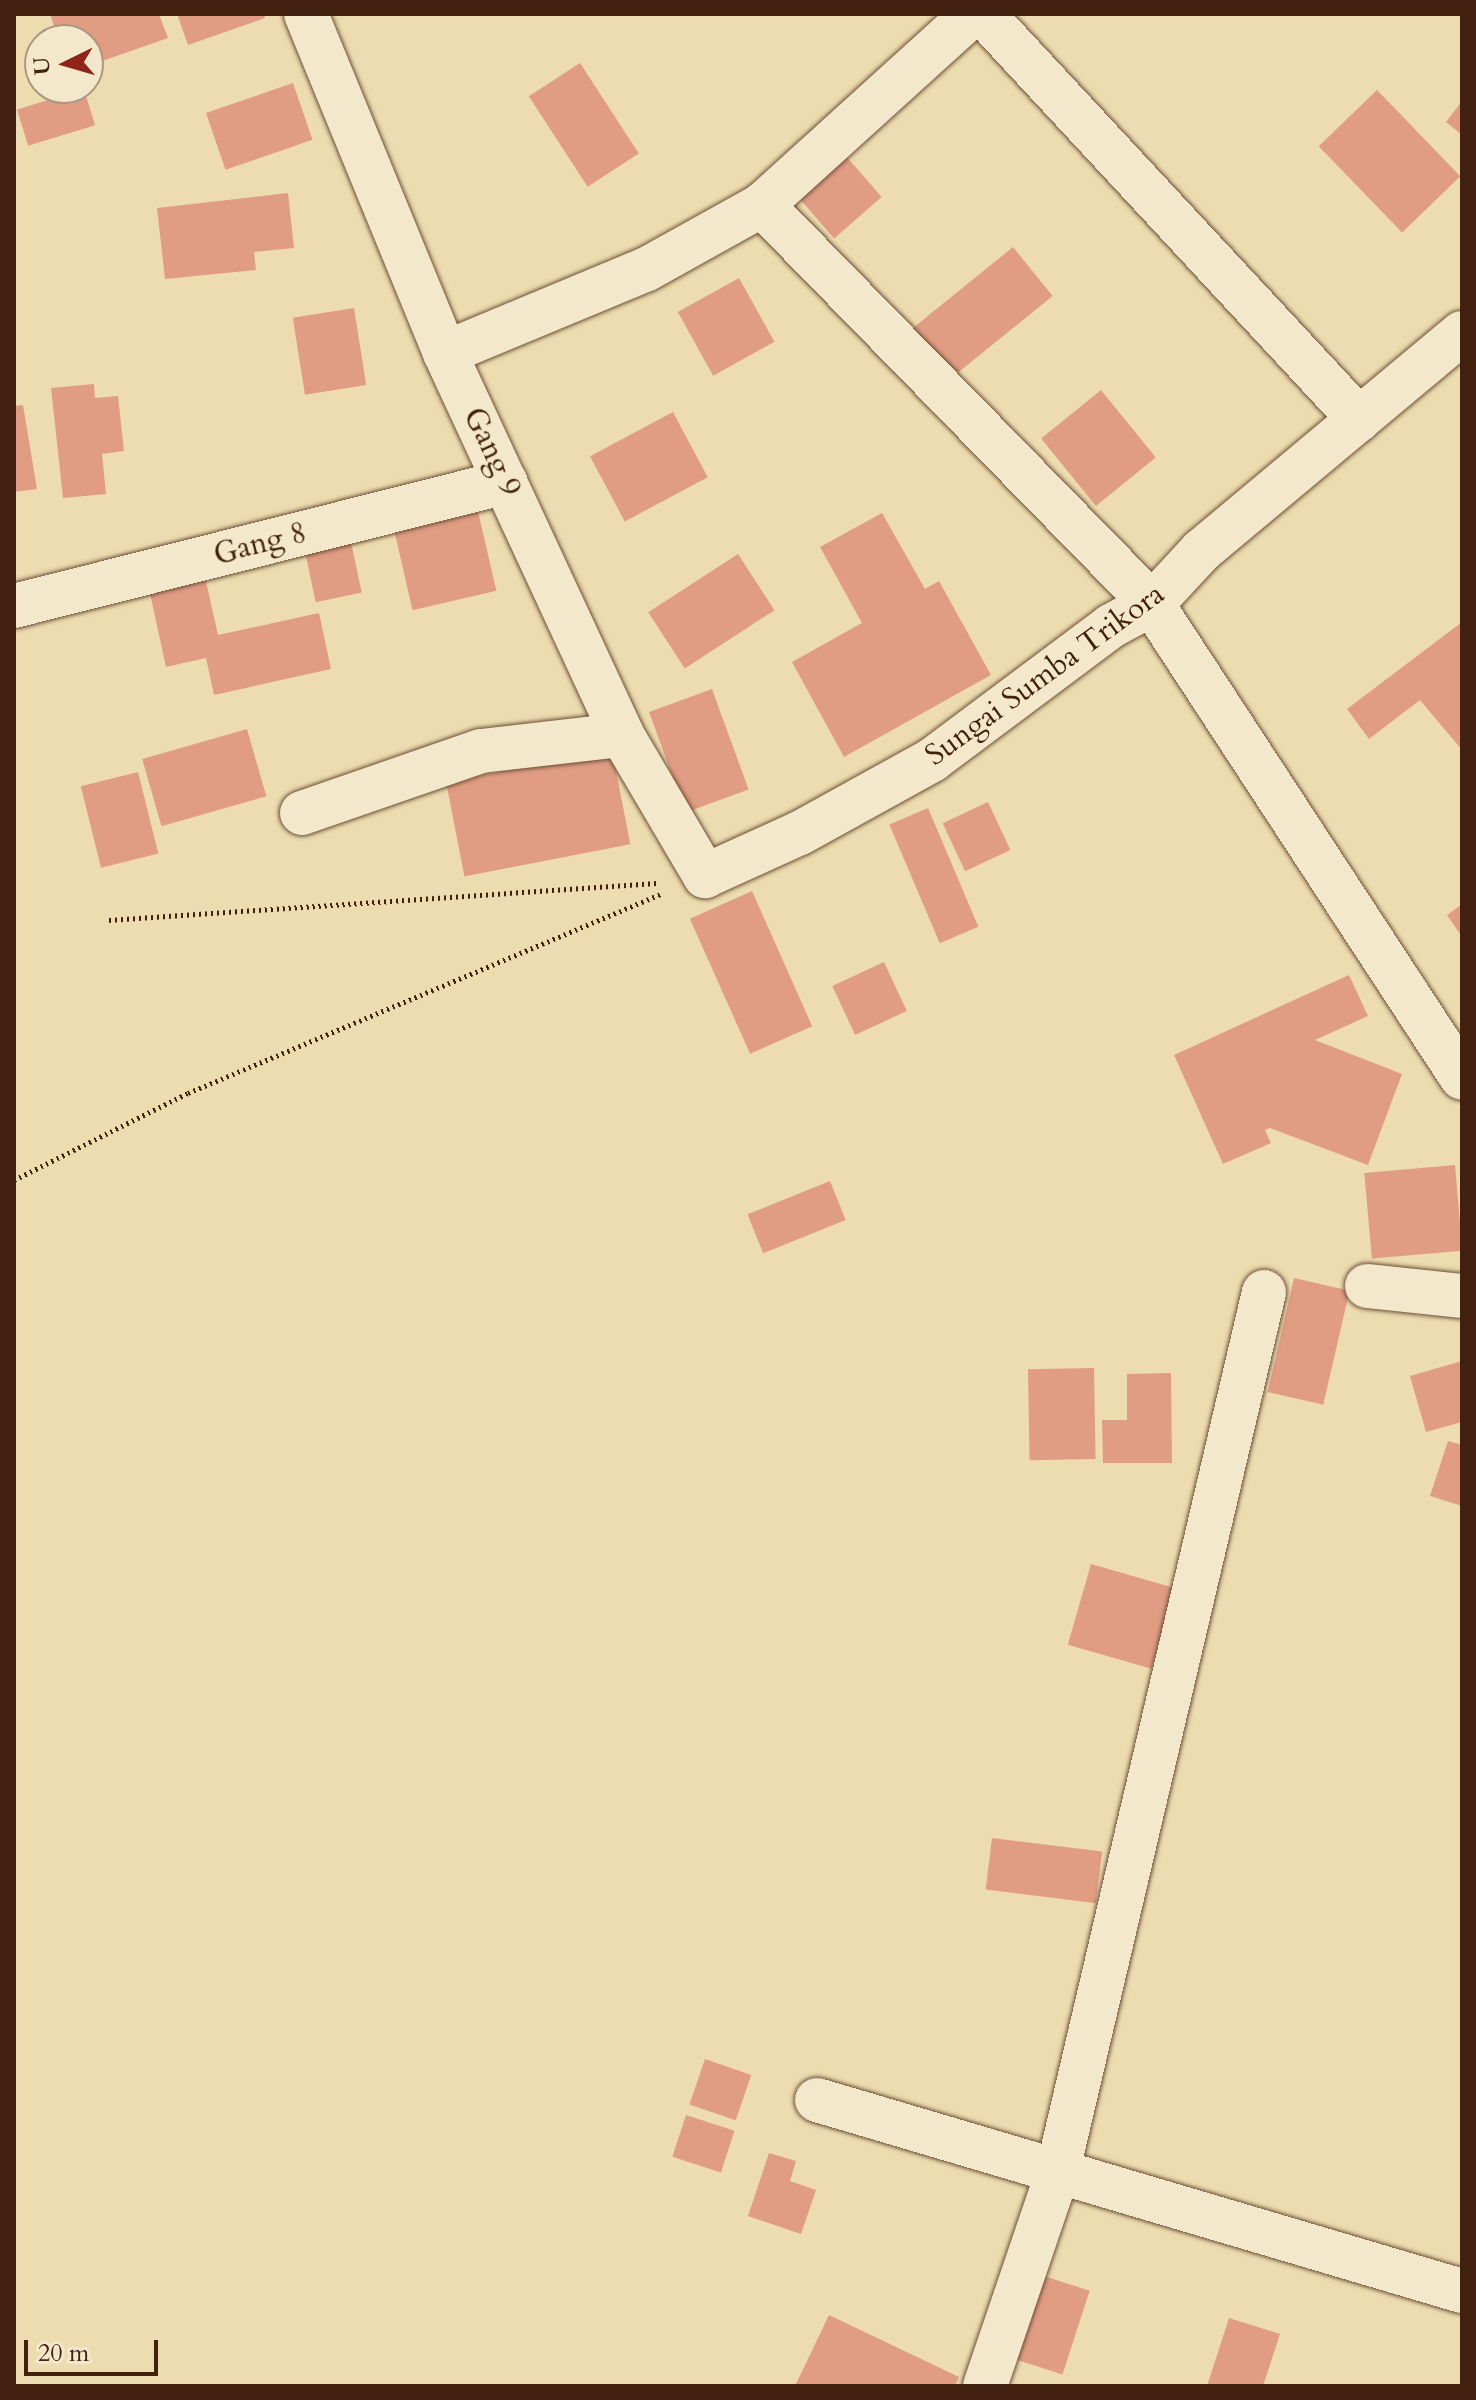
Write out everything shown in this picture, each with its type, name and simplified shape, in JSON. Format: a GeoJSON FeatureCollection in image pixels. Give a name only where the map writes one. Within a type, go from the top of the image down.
{"type":"FeatureCollection","features":[{"type":"Feature","properties":{"kind":"street","name":"Gang 9"},"geometry":{"type":"LineString","coordinates":[[306,14],[445,353],[622,735],[699,878]]}},
{"type":"Feature","properties":{"kind":"street"},"geometry":{"type":"LineString","coordinates":[[445,353],[647,269],[762,205],[973,14]]}},
{"type":"Feature","properties":{"kind":"street"},"geometry":{"type":"LineString","coordinates":[[983,14],[1359,419]]}},
{"type":"Feature","properties":{"kind":"street"},"geometry":{"type":"LineString","coordinates":[[762,205],[1152,604],[1461,1074]]}},
{"type":"Feature","properties":{"kind":"street","name":"Sungai Sumba Trikora"},"geometry":{"type":"LineString","coordinates":[[699,878],[800,833],[932,760],[1111,626],[1152,604],[1201,551],[1462,333]]}},
{"type":"Feature","properties":{"kind":"street","name":"Gang 8"},"geometry":{"type":"LineString","coordinates":[[14,606],[506,482]]}},
{"type":"Feature","properties":{"kind":"street"},"geometry":{"type":"LineString","coordinates":[[302,813],[481,751],[622,735]]}},
{"type":"Feature","properties":{"kind":"street"},"geometry":{"type":"LineString","coordinates":[[1367,1286],[1462,1296]]}},
{"type":"Feature","properties":{"kind":"street"},"geometry":{"type":"LineString","coordinates":[[985,2386],[1057,2174],[1264,1292]]}},
{"type":"Feature","properties":{"kind":"street"},"geometry":{"type":"LineString","coordinates":[[817,2100],[1057,2174],[1462,2291]]}},
{"type":"Feature","properties":{"kind":"path"},"geometry":{"type":"LineString","coordinates":[[109,920],[699,878]]}},
{"type":"Feature","properties":{"kind":"path"},"geometry":{"type":"LineString","coordinates":[[14,1180],[188,1093],[699,878]]}},
{"type":"Feature","properties":{"kind":"building"},"geometry":{"type":"Polygon","coordinates":[[[50,14],[159,14],[168,38],[104,60],[104,24],[53,24],[50,14]]]}},
{"type":"Feature","properties":{"kind":"building"},"geometry":{"type":"Polygon","coordinates":[[[177,14],[264,14],[265,18],[188,45],[177,14]]]}},
{"type":"Feature","properties":{"kind":"building"},"geometry":{"type":"Polygon","coordinates":[[[580,63],[639,154],[588,187],[529,96],[580,63]]]}},
{"type":"Feature","properties":{"kind":"building"},"geometry":{"type":"Polygon","coordinates":[[[293,83],[313,140],[226,170],[206,113],[293,83]]]}},
{"type":"Feature","properties":{"kind":"building"},"geometry":{"type":"Polygon","coordinates":[[[1377,90],[1460,176],[1402,233],[1319,146],[1377,90]]]}},
{"type":"Feature","properties":{"kind":"building"},"geometry":{"type":"Polygon","coordinates":[[[1462,101],[1462,135],[1446,122],[1462,101]]]}},
{"type":"Feature","properties":{"kind":"building"},"geometry":{"type":"Polygon","coordinates":[[[35,104],[89,104],[95,125],[28,146],[17,109],[35,104]]]}},
{"type":"Feature","properties":{"kind":"building"},"geometry":{"type":"Polygon","coordinates":[[[839,148],[882,197],[834,238],[791,189],[839,148]]]}},
{"type":"Feature","properties":{"kind":"building"},"geometry":{"type":"Polygon","coordinates":[[[288,193],[294,248],[254,252],[256,270],[165,279],[157,208],[288,193]]]}},
{"type":"Feature","properties":{"kind":"building"},"geometry":{"type":"Polygon","coordinates":[[[1013,247],[1053,296],[953,377],[914,328],[1013,247]]]}},
{"type":"Feature","properties":{"kind":"building"},"geometry":{"type":"Polygon","coordinates":[[[739,278],[774,342],[713,376],[678,312],[739,278]]]}},
{"type":"Feature","properties":{"kind":"building"},"geometry":{"type":"Polygon","coordinates":[[[354,308],[366,385],[305,395],[293,318],[354,308]]]}},
{"type":"Feature","properties":{"kind":"building"},"geometry":{"type":"Polygon","coordinates":[[[94,384],[95,398],[118,396],[124,451],[102,454],[106,494],[63,498],[51,388],[94,384]]]}},
{"type":"Feature","properties":{"kind":"building"},"geometry":{"type":"Polygon","coordinates":[[[1101,390],[1156,458],[1096,506],[1041,438],[1101,390]]]}},
{"type":"Feature","properties":{"kind":"building"},"geometry":{"type":"Polygon","coordinates":[[[23,405],[37,489],[14,492],[14,406],[23,405]]]}},
{"type":"Feature","properties":{"kind":"building"},"geometry":{"type":"Polygon","coordinates":[[[673,412],[708,477],[625,521],[590,456],[673,412]]]}},
{"type":"Feature","properties":{"kind":"building"},"geometry":{"type":"Polygon","coordinates":[[[477,507],[496,591],[413,610],[393,526],[477,507]]]}},
{"type":"Feature","properties":{"kind":"building"},"geometry":{"type":"Polygon","coordinates":[[[882,513],[925,589],[939,581],[991,675],[844,757],[792,662],[862,623],[820,547],[882,513]]]}},
{"type":"Feature","properties":{"kind":"building"},"geometry":{"type":"Polygon","coordinates":[[[348,528],[362,593],[316,602],[302,538],[348,528]]]}},
{"type":"Feature","properties":{"kind":"building"},"geometry":{"type":"Polygon","coordinates":[[[738,554],[774,610],[685,668],[648,612],[738,554]]]}},
{"type":"Feature","properties":{"kind":"building"},"geometry":{"type":"Polygon","coordinates":[[[205,577],[218,635],[319,613],[331,669],[214,695],[206,658],[166,667],[149,589],[205,577]]]}},
{"type":"Feature","properties":{"kind":"building"},"geometry":{"type":"Polygon","coordinates":[[[1462,622],[1462,750],[1420,700],[1369,739],[1347,709],[1462,622]]]}},
{"type":"Feature","properties":{"kind":"building"},"geometry":{"type":"Polygon","coordinates":[[[712,689],[749,790],[686,812],[649,712],[712,689]]]}},
{"type":"Feature","properties":{"kind":"building"},"geometry":{"type":"Polygon","coordinates":[[[247,729],[266,796],[162,826],[142,759],[247,729]]]}},
{"type":"Feature","properties":{"kind":"building"},"geometry":{"type":"Polygon","coordinates":[[[612,750],[630,844],[464,876],[446,782],[612,750]]]}},
{"type":"Feature","properties":{"kind":"building"},"geometry":{"type":"Polygon","coordinates":[[[138,772],[158,854],[101,868],[81,786],[138,772]]]}},
{"type":"Feature","properties":{"kind":"building"},"geometry":{"type":"Polygon","coordinates":[[[988,802],[1010,850],[965,871],[943,823],[988,802]]]}},
{"type":"Feature","properties":{"kind":"building"},"geometry":{"type":"Polygon","coordinates":[[[928,808],[978,927],[940,943],[889,824],[928,808]]]}},
{"type":"Feature","properties":{"kind":"building"},"geometry":{"type":"Polygon","coordinates":[[[752,891],[812,1026],[750,1054],[690,919],[752,891]]]}},
{"type":"Feature","properties":{"kind":"building"},"geometry":{"type":"Polygon","coordinates":[[[1462,904],[1462,937],[1447,915],[1462,904]]]}},
{"type":"Feature","properties":{"kind":"building"},"geometry":{"type":"Polygon","coordinates":[[[884,962],[907,1011],[855,1035],[832,986],[884,962]]]}},
{"type":"Feature","properties":{"kind":"building"},"geometry":{"type":"Polygon","coordinates":[[[1349,975],[1368,1016],[1315,1040],[1402,1074],[1368,1165],[1270,1128],[1265,1130],[1271,1143],[1223,1164],[1174,1055],[1349,975]]]}},
{"type":"Feature","properties":{"kind":"building"},"geometry":{"type":"Polygon","coordinates":[[[1455,1165],[1462,1251],[1372,1259],[1364,1173],[1455,1165]]]}},
{"type":"Feature","properties":{"kind":"building"},"geometry":{"type":"Polygon","coordinates":[[[830,1181],[846,1220],[763,1253],[747,1214],[830,1181]]]}},
{"type":"Feature","properties":{"kind":"building"},"geometry":{"type":"Polygon","coordinates":[[[1294,1278],[1350,1291],[1323,1405],[1268,1392],[1294,1278]]]}},
{"type":"Feature","properties":{"kind":"building"},"geometry":{"type":"Polygon","coordinates":[[[1462,1361],[1462,1422],[1426,1432],[1410,1376],[1462,1361]]]}},
{"type":"Feature","properties":{"kind":"building"},"geometry":{"type":"Polygon","coordinates":[[[1094,1368],[1096,1459],[1030,1460],[1028,1369],[1094,1368]]]}},
{"type":"Feature","properties":{"kind":"building"},"geometry":{"type":"Polygon","coordinates":[[[1171,1373],[1172,1463],[1103,1463],[1102,1420],[1127,1420],[1127,1374],[1171,1373]]]}},
{"type":"Feature","properties":{"kind":"building"},"geometry":{"type":"Polygon","coordinates":[[[1448,1441],[1462,1445],[1462,1506],[1430,1496],[1448,1441]]]}},
{"type":"Feature","properties":{"kind":"building"},"geometry":{"type":"Polygon","coordinates":[[[1091,1564],[1175,1588],[1151,1669],[1068,1645],[1091,1564]]]}},
{"type":"Feature","properties":{"kind":"building"},"geometry":{"type":"Polygon","coordinates":[[[992,1838],[1102,1852],[1096,1903],[986,1890],[992,1838]]]}},
{"type":"Feature","properties":{"kind":"building"},"geometry":{"type":"Polygon","coordinates":[[[705,2059],[751,2075],[736,2120],[689,2104],[705,2059]]]}},
{"type":"Feature","properties":{"kind":"building"},"geometry":{"type":"Polygon","coordinates":[[[686,2115],[735,2131],[721,2173],[672,2157],[686,2115]]]}},
{"type":"Feature","properties":{"kind":"building"},"geometry":{"type":"Polygon","coordinates":[[[769,2153],[796,2161],[790,2181],[816,2190],[801,2234],[748,2216],[769,2153]]]}},
{"type":"Feature","properties":{"kind":"building"},"geometry":{"type":"Polygon","coordinates":[[[1044,2276],[1090,2291],[1062,2375],[1017,2360],[1044,2276]]]}},
{"type":"Feature","properties":{"kind":"building"},"geometry":{"type":"Polygon","coordinates":[[[829,2315],[959,2377],[955,2386],[795,2386],[829,2315]]]}},
{"type":"Feature","properties":{"kind":"building"},"geometry":{"type":"Polygon","coordinates":[[[1229,2318],[1280,2334],[1263,2386],[1207,2386],[1229,2318]]]}}]}
